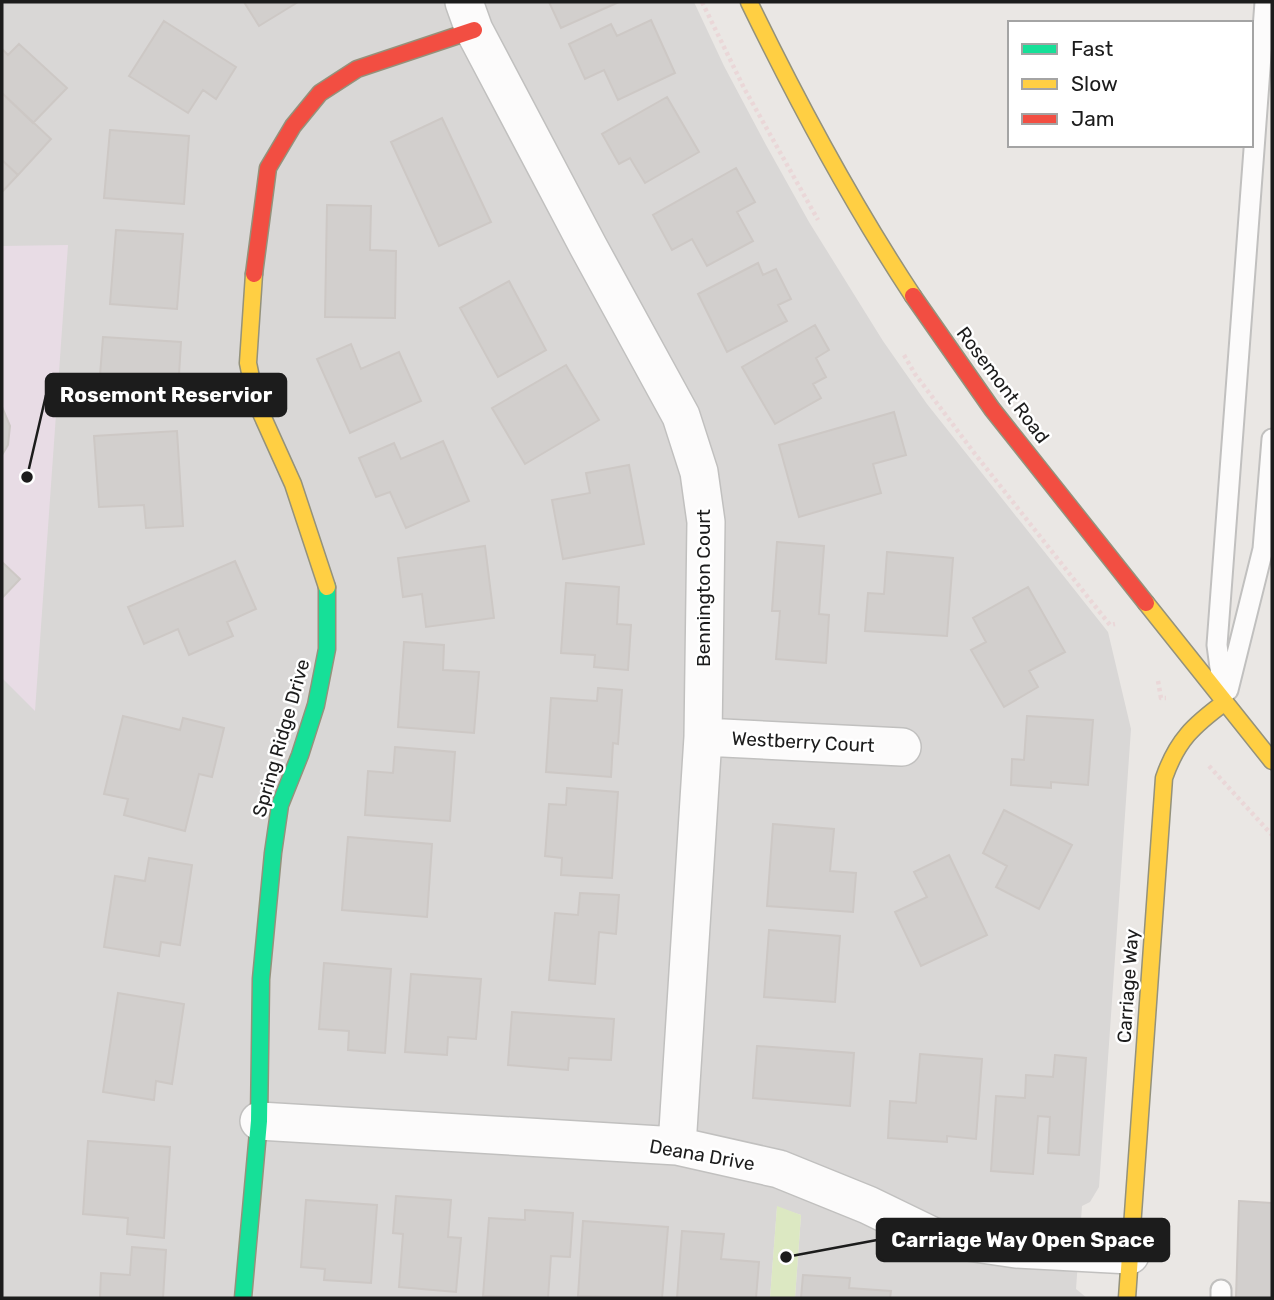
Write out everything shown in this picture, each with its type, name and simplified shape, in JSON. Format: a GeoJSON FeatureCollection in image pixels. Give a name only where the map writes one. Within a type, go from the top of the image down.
{"type":"FeatureCollection","features":[{"type":"Feature","properties":{"kind":"street","name":"Rosemont Road"},"geometry":{"type":"LineString","coordinates":[[749,2],[847,189],[929,320],[1018,442],[1272,761]]}},
{"type":"Feature","properties":{"kind":"street","name":"Bennington Court"},"geometry":{"type":"LineString","coordinates":[[469,16],[588,246],[681,416],[695,460],[706,522],[703,737],[677,1146]]}},
{"type":"Feature","properties":{"kind":"street","name":"Spring Ridge Drive"},"geometry":{"type":"LineString","coordinates":[[243,1298],[259,1121],[261,979],[280,805],[316,705],[327,649],[328,590],[293,484],[256,402],[248,363],[256,257],[268,168],[293,125],[320,93],[357,69],[469,16]]}},
{"type":"Feature","properties":{"kind":"street","name":"Carriage Way"},"geometry":{"type":"LineString","coordinates":[[1127,1298],[1164,778],[1170,759],[1188,730],[1225,702]]}},
{"type":"Feature","properties":{"kind":"street","name":"Westberry Court"},"geometry":{"type":"LineString","coordinates":[[703,737],[902,747]]}},
{"type":"Feature","properties":{"kind":"street","name":"Deana Drive"},"geometry":{"type":"LineString","coordinates":[[259,1121],[677,1146],[779,1169],[868,1205],[934,1237],[1016,1249],[1130,1255]]}},
{"type":"Feature","properties":{"kind":"lane"},"geometry":{"type":"LineString","coordinates":[[1225,702],[1217,645],[1265,2]]}},
{"type":"Feature","properties":{"kind":"lane"},"geometry":{"type":"LineString","coordinates":[[1225,702],[1263,548],[1272,439]]}},
{"type":"Feature","properties":{"kind":"path"},"geometry":{"type":"LineString","coordinates":[[1209,767],[1272,835]]}},
{"type":"Feature","properties":{"kind":"shaded area"},"geometry":{"type":"Polygon","coordinates":[[[2,2],[694,2],[766,145],[809,222],[883,341],[927,404],[1108,632],[1131,729],[1099,1187],[1090,1202],[1082,1206],[1076,1289],[1087,1298],[795,1298],[801,1215],[777,1207],[770,1298],[2,1298],[2,2]]]}},
{"type":"Feature","properties":{"kind":"shaded area"},"geometry":{"type":"Polygon","coordinates":[[[68,245],[35,711],[2,678],[2,246],[68,245]]]}},
{"type":"Feature","properties":{"kind":"green space"},"geometry":{"type":"Polygon","coordinates":[[[777,1206],[801,1215],[795,1298],[770,1298],[777,1206]]]}},
{"type":"Feature","properties":{"kind":"building"},"geometry":{"type":"Polygon","coordinates":[[[244,2],[298,2],[259,26],[244,2]]]}},
{"type":"Feature","properties":{"kind":"building"},"geometry":{"type":"Polygon","coordinates":[[[549,2],[619,2],[561,28],[549,2]]]}},
{"type":"Feature","properties":{"kind":"building"},"geometry":{"type":"Polygon","coordinates":[[[651,20],[675,73],[618,100],[604,70],[585,79],[569,44],[611,24],[617,36],[651,20]]]}},
{"type":"Feature","properties":{"kind":"building"},"geometry":{"type":"Polygon","coordinates":[[[164,21],[236,67],[216,99],[203,90],[188,113],[129,76],[164,21]]]}},
{"type":"Feature","properties":{"kind":"building"},"geometry":{"type":"Polygon","coordinates":[[[19,44],[67,88],[33,123],[2,93],[2,49],[8,55],[19,44]]]}},
{"type":"Feature","properties":{"kind":"building"},"geometry":{"type":"Polygon","coordinates":[[[2,93],[51,139],[18,175],[2,160],[2,93]]]}},
{"type":"Feature","properties":{"kind":"building"},"geometry":{"type":"Polygon","coordinates":[[[667,97],[699,152],[645,183],[630,158],[619,164],[602,134],[667,97]]]}},
{"type":"Feature","properties":{"kind":"building"},"geometry":{"type":"Polygon","coordinates":[[[442,118],[491,222],[439,246],[391,142],[442,118]]]}},
{"type":"Feature","properties":{"kind":"building"},"geometry":{"type":"Polygon","coordinates":[[[110,130],[189,136],[184,204],[104,198],[110,130]]]}},
{"type":"Feature","properties":{"kind":"building"},"geometry":{"type":"Polygon","coordinates":[[[2,160],[18,175],[2,192],[2,160]]]}},
{"type":"Feature","properties":{"kind":"building"},"geometry":{"type":"Polygon","coordinates":[[[736,168],[755,202],[737,212],[753,241],[707,266],[692,239],[672,250],[653,215],[736,168]]]}},
{"type":"Feature","properties":{"kind":"building"},"geometry":{"type":"Polygon","coordinates":[[[327,205],[371,206],[370,250],[396,251],[395,318],[325,317],[327,205]]]}},
{"type":"Feature","properties":{"kind":"building"},"geometry":{"type":"Polygon","coordinates":[[[116,230],[183,234],[177,309],[110,304],[116,230]]]}},
{"type":"Feature","properties":{"kind":"building"},"geometry":{"type":"Polygon","coordinates":[[[758,263],[763,275],[776,269],[791,299],[778,305],[787,321],[727,352],[698,294],[758,263]]]}},
{"type":"Feature","properties":{"kind":"building"},"geometry":{"type":"Polygon","coordinates":[[[509,281],[546,350],[498,377],[460,308],[509,281]]]}},
{"type":"Feature","properties":{"kind":"building"},"geometry":{"type":"Polygon","coordinates":[[[815,325],[829,350],[816,358],[826,377],[813,384],[821,398],[775,424],[742,367],[815,325]]]}},
{"type":"Feature","properties":{"kind":"building"},"geometry":{"type":"Polygon","coordinates":[[[103,337],[181,342],[177,407],[98,401],[103,337]]]}},
{"type":"Feature","properties":{"kind":"building"},"geometry":{"type":"Polygon","coordinates":[[[351,344],[361,369],[399,352],[421,401],[350,433],[317,359],[351,344]]]}},
{"type":"Feature","properties":{"kind":"building"},"geometry":{"type":"Polygon","coordinates":[[[566,365],[599,420],[525,464],[492,408],[566,365]]]}},
{"type":"Feature","properties":{"kind":"building"},"geometry":{"type":"Polygon","coordinates":[[[2,407],[10,426],[8,445],[2,455],[2,407]]]}},
{"type":"Feature","properties":{"kind":"building"},"geometry":{"type":"Polygon","coordinates":[[[894,412],[906,455],[873,464],[881,493],[799,517],[779,445],[894,412]]]}},
{"type":"Feature","properties":{"kind":"building"},"geometry":{"type":"Polygon","coordinates":[[[177,431],[183,526],[146,528],[144,505],[99,507],[94,436],[177,431]]]}},
{"type":"Feature","properties":{"kind":"building"},"geometry":{"type":"Polygon","coordinates":[[[443,441],[469,501],[406,528],[390,492],[376,497],[359,458],[394,443],[401,459],[443,441]]]}},
{"type":"Feature","properties":{"kind":"building"},"geometry":{"type":"Polygon","coordinates":[[[629,465],[644,544],[563,559],[552,500],[590,493],[586,473],[629,465]]]}},
{"type":"Feature","properties":{"kind":"building"},"geometry":{"type":"Polygon","coordinates":[[[777,542],[824,546],[819,614],[829,615],[826,663],[776,659],[780,611],[772,611],[777,542]]]}},
{"type":"Feature","properties":{"kind":"building"},"geometry":{"type":"Polygon","coordinates":[[[485,546],[494,618],[426,627],[422,594],[403,597],[398,558],[485,546]]]}},
{"type":"Feature","properties":{"kind":"building"},"geometry":{"type":"Polygon","coordinates":[[[887,552],[953,558],[947,636],[865,631],[868,593],[884,594],[887,552]]]}},
{"type":"Feature","properties":{"kind":"building"},"geometry":{"type":"Polygon","coordinates":[[[235,561],[256,609],[227,622],[233,636],[189,655],[178,629],[144,644],[128,607],[235,561]]]}},
{"type":"Feature","properties":{"kind":"building"},"geometry":{"type":"Polygon","coordinates":[[[2,562],[20,579],[2,598],[2,562]]]}},
{"type":"Feature","properties":{"kind":"building"},"geometry":{"type":"Polygon","coordinates":[[[566,583],[619,587],[617,624],[631,625],[628,670],[594,667],[595,655],[561,653],[566,583]]]}},
{"type":"Feature","properties":{"kind":"building"},"geometry":{"type":"Polygon","coordinates":[[[1028,587],[1065,652],[1029,671],[1038,687],[1004,707],[971,650],[986,642],[973,618],[1028,587]]]}},
{"type":"Feature","properties":{"kind":"building"},"geometry":{"type":"Polygon","coordinates":[[[404,642],[444,645],[443,670],[479,672],[474,733],[398,727],[404,642]]]}},
{"type":"Feature","properties":{"kind":"building"},"geometry":{"type":"Polygon","coordinates":[[[598,688],[622,690],[618,744],[613,743],[611,777],[546,772],[551,698],[597,701],[598,688]]]}},
{"type":"Feature","properties":{"kind":"building"},"geometry":{"type":"Polygon","coordinates":[[[123,716],[180,730],[183,718],[224,728],[212,777],[199,774],[185,831],[124,815],[128,799],[104,794],[123,716]]]}},
{"type":"Feature","properties":{"kind":"building"},"geometry":{"type":"Polygon","coordinates":[[[1027,716],[1093,720],[1088,785],[1051,782],[1051,788],[1011,785],[1012,759],[1024,760],[1027,716]]]}},
{"type":"Feature","properties":{"kind":"building"},"geometry":{"type":"Polygon","coordinates":[[[395,747],[455,752],[450,821],[365,815],[368,771],[393,773],[395,747]]]}},
{"type":"Feature","properties":{"kind":"building"},"geometry":{"type":"Polygon","coordinates":[[[567,788],[618,792],[612,878],[561,875],[562,858],[545,856],[549,804],[566,805],[567,788]]]}},
{"type":"Feature","properties":{"kind":"building"},"geometry":{"type":"Polygon","coordinates":[[[1004,810],[1072,845],[1039,909],[996,887],[1007,866],[983,853],[1004,810]]]}},
{"type":"Feature","properties":{"kind":"building"},"geometry":{"type":"Polygon","coordinates":[[[773,824],[834,829],[830,871],[856,873],[853,912],[767,906],[773,824]]]}},
{"type":"Feature","properties":{"kind":"building"},"geometry":{"type":"Polygon","coordinates":[[[348,837],[432,844],[427,917],[342,910],[348,837]]]}},
{"type":"Feature","properties":{"kind":"building"},"geometry":{"type":"Polygon","coordinates":[[[949,855],[987,935],[921,966],[895,912],[927,897],[914,872],[949,855]]]}},
{"type":"Feature","properties":{"kind":"building"},"geometry":{"type":"Polygon","coordinates":[[[149,858],[192,865],[180,945],[161,942],[159,956],[104,947],[115,876],[145,881],[149,858]]]}},
{"type":"Feature","properties":{"kind":"building"},"geometry":{"type":"Polygon","coordinates":[[[580,893],[619,895],[616,934],[599,932],[595,984],[549,980],[555,913],[578,915],[580,893]]]}},
{"type":"Feature","properties":{"kind":"building"},"geometry":{"type":"Polygon","coordinates":[[[769,930],[840,936],[835,1002],[764,997],[769,930]]]}},
{"type":"Feature","properties":{"kind":"building"},"geometry":{"type":"Polygon","coordinates":[[[324,963],[391,969],[385,1053],[348,1050],[349,1031],[319,1029],[324,963]]]}},
{"type":"Feature","properties":{"kind":"building"},"geometry":{"type":"Polygon","coordinates":[[[411,974],[481,979],[476,1039],[448,1037],[447,1055],[405,1052],[411,974]]]}},
{"type":"Feature","properties":{"kind":"building"},"geometry":{"type":"Polygon","coordinates":[[[118,993],[184,1004],[172,1084],[156,1081],[154,1100],[103,1092],[118,993]]]}},
{"type":"Feature","properties":{"kind":"building"},"geometry":{"type":"Polygon","coordinates":[[[512,1012],[614,1019],[611,1060],[569,1058],[568,1070],[508,1065],[512,1012]]]}},
{"type":"Feature","properties":{"kind":"building"},"geometry":{"type":"Polygon","coordinates":[[[757,1046],[854,1053],[850,1106],[753,1098],[757,1046]]]}},
{"type":"Feature","properties":{"kind":"building"},"geometry":{"type":"Polygon","coordinates":[[[920,1054],[982,1059],[976,1139],[947,1136],[947,1142],[888,1138],[890,1101],[916,1103],[920,1054]]]}},
{"type":"Feature","properties":{"kind":"building"},"geometry":{"type":"Polygon","coordinates":[[[1055,1055],[1086,1058],[1079,1155],[1048,1153],[1050,1117],[1038,1116],[1033,1174],[991,1171],[996,1096],[1025,1098],[1026,1075],[1053,1077],[1055,1055]]]}},
{"type":"Feature","properties":{"kind":"building"},"geometry":{"type":"Polygon","coordinates":[[[88,1141],[170,1147],[164,1238],[127,1234],[128,1218],[83,1214],[88,1141]]]}},
{"type":"Feature","properties":{"kind":"building"},"geometry":{"type":"Polygon","coordinates":[[[396,1196],[451,1200],[448,1237],[461,1238],[456,1292],[399,1287],[403,1234],[393,1233],[396,1196]]]}},
{"type":"Feature","properties":{"kind":"building"},"geometry":{"type":"Polygon","coordinates":[[[306,1200],[377,1205],[371,1283],[324,1280],[325,1269],[301,1267],[306,1200]]]}},
{"type":"Feature","properties":{"kind":"building"},"geometry":{"type":"Polygon","coordinates":[[[1239,1201],[1272,1203],[1272,1298],[1236,1298],[1239,1201]]]}},
{"type":"Feature","properties":{"kind":"building"},"geometry":{"type":"Polygon","coordinates":[[[525,1210],[573,1213],[570,1257],[551,1256],[548,1298],[483,1296],[489,1218],[525,1220],[525,1210]]]}},
{"type":"Feature","properties":{"kind":"building"},"geometry":{"type":"Polygon","coordinates":[[[583,1221],[668,1227],[662,1298],[578,1296],[583,1221]]]}},
{"type":"Feature","properties":{"kind":"building"},"geometry":{"type":"Polygon","coordinates":[[[682,1231],[724,1234],[721,1259],[759,1262],[756,1298],[677,1298],[682,1231]]]}},
{"type":"Feature","properties":{"kind":"building"},"geometry":{"type":"Polygon","coordinates":[[[132,1247],[166,1250],[163,1298],[100,1298],[101,1273],[130,1275],[132,1247]]]}},
{"type":"Feature","properties":{"kind":"building"},"geometry":{"type":"Polygon","coordinates":[[[803,1275],[850,1278],[849,1288],[891,1291],[890,1298],[801,1298],[803,1275]]]}},
{"type":"Feature","properties":{"kind":"traffic: fast"},"geometry":{"type":"LineString","coordinates":[[243,1298],[259,1121],[261,979],[273,853],[280,805],[316,705],[327,649],[327,587]]}},
{"type":"Feature","properties":{"kind":"traffic: slow"},"geometry":{"type":"LineString","coordinates":[[749,2],[826,152],[913,296]]}},
{"type":"Feature","properties":{"kind":"traffic: slow"},"geometry":{"type":"LineString","coordinates":[[254,274],[248,363],[256,402],[293,484],[327,587]]}},
{"type":"Feature","properties":{"kind":"traffic: slow"},"geometry":{"type":"LineString","coordinates":[[1146,603],[1272,761]]}},
{"type":"Feature","properties":{"kind":"traffic: slow"},"geometry":{"type":"LineString","coordinates":[[1127,1298],[1164,778],[1175,753],[1188,734],[1225,702]]}},
{"type":"Feature","properties":{"kind":"traffic: jam"},"geometry":{"type":"LineString","coordinates":[[254,274],[268,168],[293,126],[320,93],[357,69],[474,30]]}},
{"type":"Feature","properties":{"kind":"traffic: jam"},"geometry":{"type":"LineString","coordinates":[[913,296],[992,409],[1146,603]]}},
{"type":"Feature","properties":{"kind":"place","name":"Rosemont Reservior"},"geometry":{"type":"Point","coordinates":[27,477]}},
{"type":"Feature","properties":{"kind":"place","name":"Carriage Way Open Space"},"geometry":{"type":"Point","coordinates":[786,1257]}}]}
